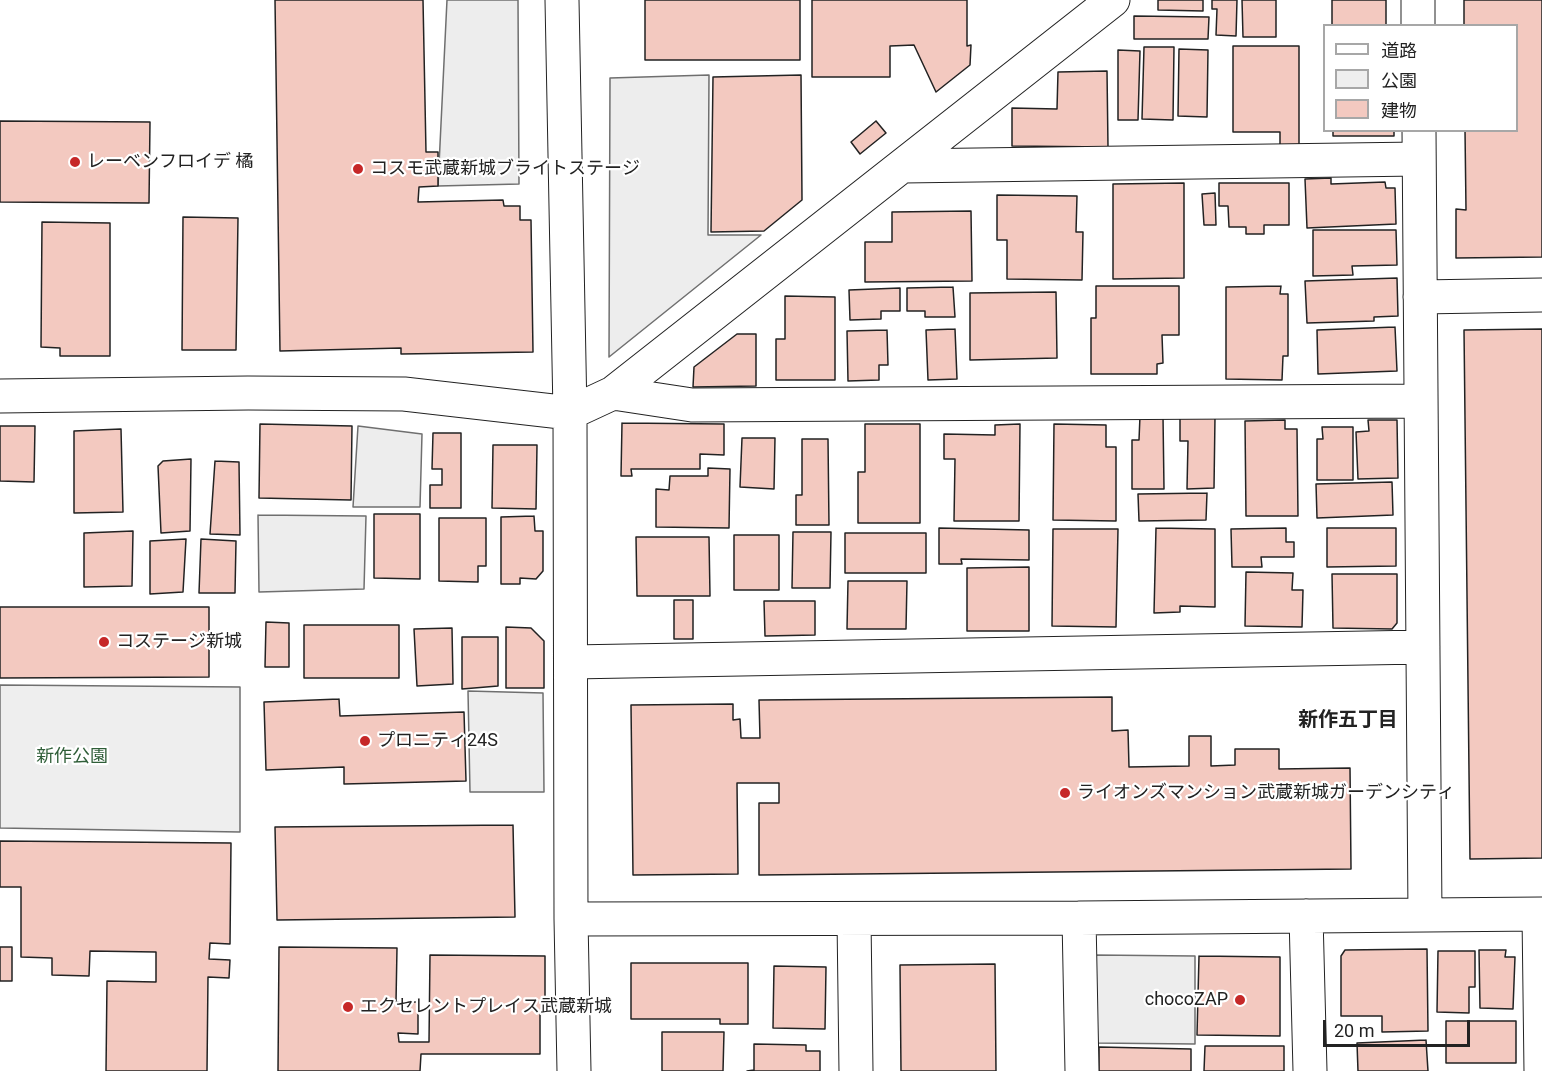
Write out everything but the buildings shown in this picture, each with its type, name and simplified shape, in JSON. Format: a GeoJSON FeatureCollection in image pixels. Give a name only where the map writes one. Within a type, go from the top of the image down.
{"type":"FeatureCollection","features":[{"type":"Feature","properties":{"kind":"street"},"geometry":{"type":"LineString","coordinates":[[562,0],[570,413],[571,919],[574,1071]]}},
{"type":"Feature","properties":{"kind":"street"},"geometry":{"type":"LineString","coordinates":[[0,396],[404,394],[570,413],[613,393],[1113,0]]}},
{"type":"Feature","properties":{"kind":"street"},"geometry":{"type":"LineString","coordinates":[[1418,0],[1418,24]]}},
{"type":"Feature","properties":{"kind":"street"},"geometry":{"type":"LineString","coordinates":[[903,166],[1419,145],[1425,915]]}},
{"type":"Feature","properties":{"kind":"street"},"geometry":{"type":"LineString","coordinates":[[1420,297],[1542,295]]}},
{"type":"Feature","properties":{"kind":"street"},"geometry":{"type":"LineString","coordinates":[[613,393],[692,405],[1420,401]]}},
{"type":"Feature","properties":{"kind":"street"},"geometry":{"type":"LineString","coordinates":[[571,662],[1423,647]]}},
{"type":"Feature","properties":{"kind":"street"},"geometry":{"type":"LineString","coordinates":[[571,919],[1540,915],[1541,1071]]}},
{"type":"Feature","properties":{"kind":"street"},"geometry":{"type":"LineString","coordinates":[[1306,916],[1310,1071]]}},
{"type":"Feature","properties":{"kind":"street"},"geometry":{"type":"LineString","coordinates":[[1080,918],[1082,1071]]}},
{"type":"Feature","properties":{"kind":"street"},"geometry":{"type":"LineString","coordinates":[[854,919],[855,1071]]}},
{"type":"Feature","properties":{"kind":"green space","name":"新作公園"},"geometry":{"type":"Polygon","coordinates":[[[0,685],[240,687],[240,832],[0,828],[0,685]]]}},
{"type":"Feature","properties":{"kind":"shaded area"},"geometry":{"type":"Polygon","coordinates":[[[447,0],[518,0],[519,184],[438,186],[447,0]]]}},
{"type":"Feature","properties":{"kind":"shaded area"},"geometry":{"type":"Polygon","coordinates":[[[709,75],[708,235],[761,235],[609,357],[610,78],[709,75]]]}},
{"type":"Feature","properties":{"kind":"shaded area"},"geometry":{"type":"Polygon","coordinates":[[[358,426],[422,434],[420,507],[353,507],[358,426]]]}},
{"type":"Feature","properties":{"kind":"shaded area"},"geometry":{"type":"Polygon","coordinates":[[[258,515],[366,516],[364,589],[259,592],[258,515]]]}},
{"type":"Feature","properties":{"kind":"shaded area"},"geometry":{"type":"Polygon","coordinates":[[[468,691],[543,693],[544,792],[470,792],[468,691]]]}},
{"type":"Feature","properties":{"kind":"shaded area"},"geometry":{"type":"Polygon","coordinates":[[[1094,955],[1195,956],[1195,1044],[1094,1043],[1094,955]]]}},
{"type":"Feature","properties":{"kind":"place","name":"レーベンフロイデ 橘"},"geometry":{"type":"Point","coordinates":[75,162]}},
{"type":"Feature","properties":{"kind":"place","name":"コスモ武蔵新城ブライトステージ"},"geometry":{"type":"Point","coordinates":[358,169]}},
{"type":"Feature","properties":{"kind":"place","name":"コステージ新城"},"geometry":{"type":"Point","coordinates":[104,642]}},
{"type":"Feature","properties":{"kind":"place","name":"プロニティ24S"},"geometry":{"type":"Point","coordinates":[365,741]}},
{"type":"Feature","properties":{"kind":"place","name":"ライオンズマンション武蔵新城ガーデンシティ"},"geometry":{"type":"Point","coordinates":[1065,793]}},
{"type":"Feature","properties":{"kind":"place","name":"chocoZAP"},"geometry":{"type":"Point","coordinates":[1240,1000]}},
{"type":"Feature","properties":{"kind":"place","name":"エクセレントプレイス武蔵新城"},"geometry":{"type":"Point","coordinates":[348,1007]}},
{"type":"Feature","properties":{"kind":"district","name":"新作五丁目"},"geometry":{"type":"Point","coordinates":[1348,721]}}]}
